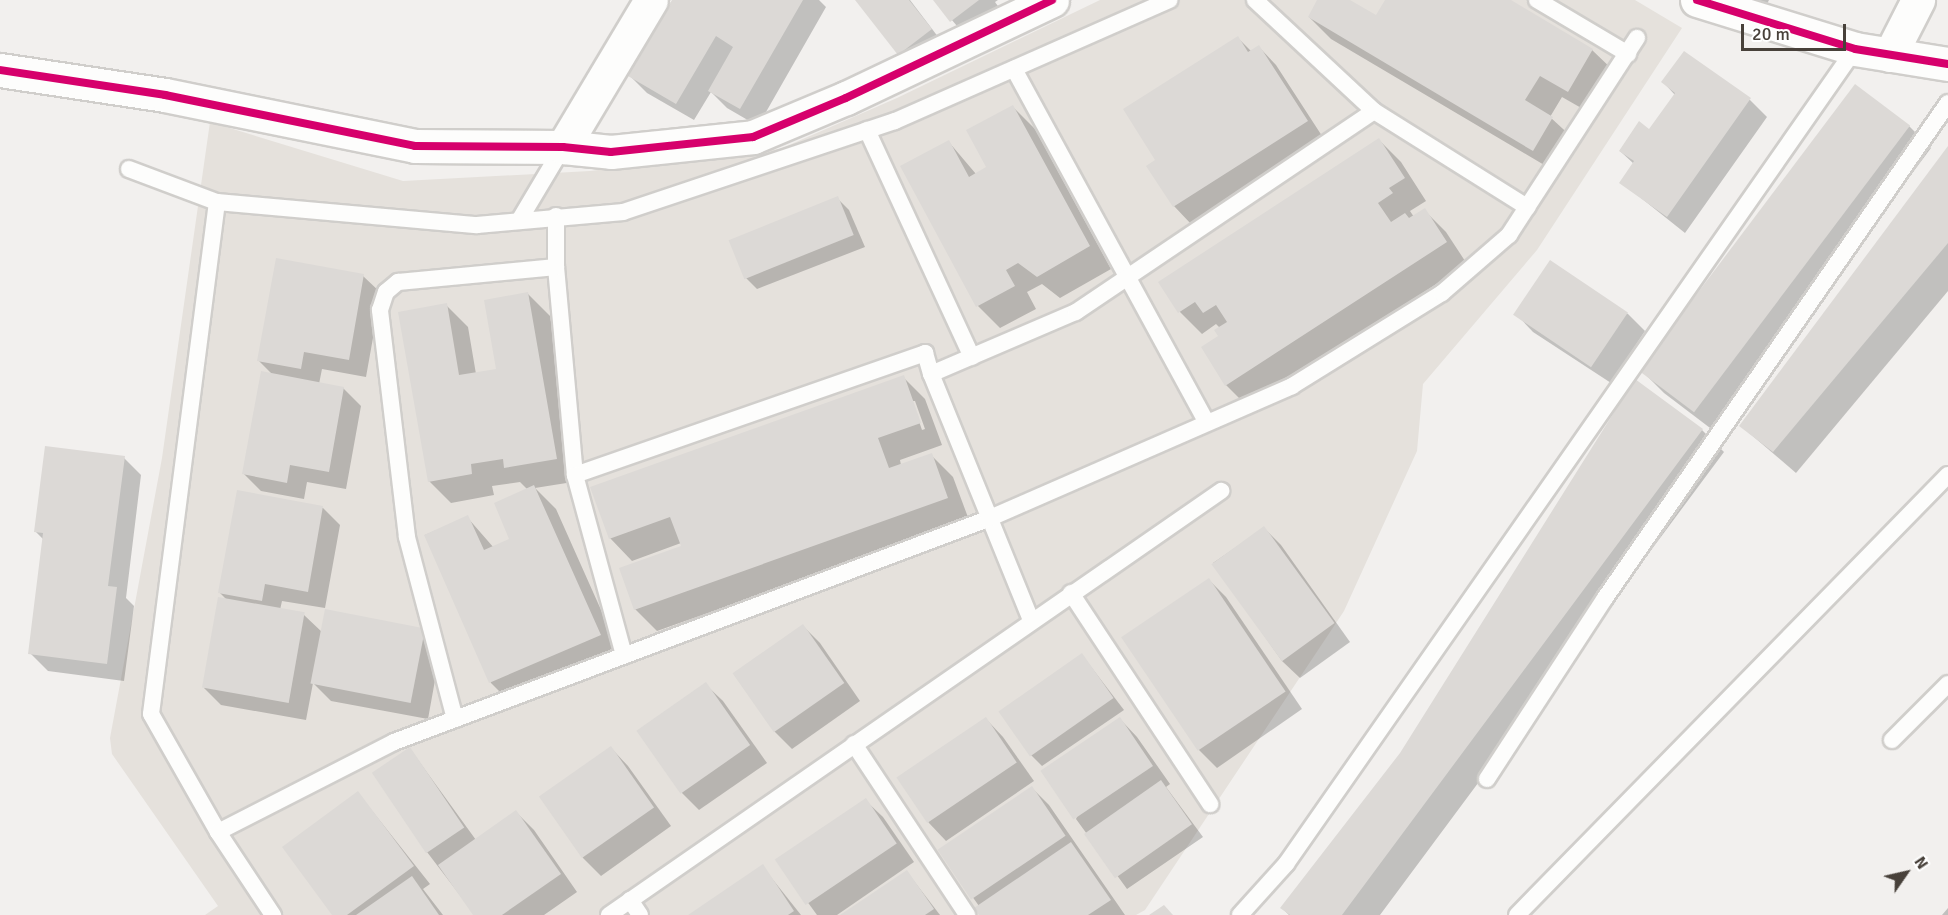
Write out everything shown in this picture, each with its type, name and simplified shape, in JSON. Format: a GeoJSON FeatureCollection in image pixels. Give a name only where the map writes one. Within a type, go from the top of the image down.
{"type":"FeatureCollection","features":[{"type":"Feature","properties":{"kind":"street"},"geometry":{"type":"LineString","coordinates":[[563,147],[651,0]]}},
{"type":"Feature","properties":{"kind":"street"},"geometry":{"type":"LineString","coordinates":[[1697,0],[1854,49],[1948,64]]}},
{"type":"Feature","properties":{"kind":"street"},"geometry":{"type":"LineString","coordinates":[[1890,55],[1918,0]]}},
{"type":"Feature","properties":{"kind":"street"},"geometry":{"type":"LineString","coordinates":[[0,70],[165,95],[415,146],[563,147],[611,152],[753,137],[846,98],[1044,2]]}},
{"type":"Feature","properties":{"kind":"lane"},"geometry":{"type":"LineString","coordinates":[[129,169],[217,202],[477,225],[520,219],[623,212],[867,130],[1014,69],[1169,0]]}},
{"type":"Feature","properties":{"kind":"lane"},"geometry":{"type":"LineString","coordinates":[[1255,0],[1374,111],[1527,207]]}},
{"type":"Feature","properties":{"kind":"lane"},"geometry":{"type":"LineString","coordinates":[[1537,0],[1628,54]]}},
{"type":"Feature","properties":{"kind":"lane"},"geometry":{"type":"LineString","coordinates":[[218,832],[394,742],[988,519],[1206,421],[1292,386],[1442,293],[1509,235],[1637,38]]}},
{"type":"Feature","properties":{"kind":"lane"},"geometry":{"type":"LineString","coordinates":[[1240,915],[1286,864],[1854,49]]}},
{"type":"Feature","properties":{"kind":"lane"},"geometry":{"type":"LineString","coordinates":[[1014,69],[1126,279],[1206,421]]}},
{"type":"Feature","properties":{"kind":"lane"},"geometry":{"type":"LineString","coordinates":[[1487,779],[1605,598],[1948,103]]}},
{"type":"Feature","properties":{"kind":"lane"},"geometry":{"type":"LineString","coordinates":[[931,374],[1076,312],[1374,111]]}},
{"type":"Feature","properties":{"kind":"lane"},"geometry":{"type":"LineString","coordinates":[[867,130],[972,357]]}},
{"type":"Feature","properties":{"kind":"lane"},"geometry":{"type":"LineString","coordinates":[[520,219],[563,147]]}},
{"type":"Feature","properties":{"kind":"lane"},"geometry":{"type":"LineString","coordinates":[[217,202],[151,714],[218,832],[273,915]]}},
{"type":"Feature","properties":{"kind":"lane"},"geometry":{"type":"LineString","coordinates":[[556,216],[556,267],[574,475],[624,655]]}},
{"type":"Feature","properties":{"kind":"lane"},"geometry":{"type":"LineString","coordinates":[[455,718],[407,537],[380,310],[386,292],[399,282],[556,267]]}},
{"type":"Feature","properties":{"kind":"lane"},"geometry":{"type":"LineString","coordinates":[[574,475],[925,353],[931,374],[988,519],[1031,620]]}},
{"type":"Feature","properties":{"kind":"lane"},"geometry":{"type":"LineString","coordinates":[[1517,915],[1948,475]]}},
{"type":"Feature","properties":{"kind":"lane"},"geometry":{"type":"LineString","coordinates":[[609,915],[1031,620],[1221,491]]}},
{"type":"Feature","properties":{"kind":"lane"},"geometry":{"type":"LineString","coordinates":[[1071,593],[1210,804]]}},
{"type":"Feature","properties":{"kind":"lane"},"geometry":{"type":"LineString","coordinates":[[1892,740],[1948,684]]}},
{"type":"Feature","properties":{"kind":"lane"},"geometry":{"type":"LineString","coordinates":[[854,744],[967,915]]}},
{"type":"Feature","properties":{"kind":"lane"},"geometry":{"type":"LineString","coordinates":[[630,900],[640,915]]}},
{"type":"Feature","properties":{"kind":"shaded area"},"geometry":{"type":"Polygon","coordinates":[[[1100,0],[1635,0],[1682,28],[1537,250],[1423,384],[1417,451],[1344,611],[1145,910],[1136,915],[205,915],[218,906],[112,754],[110,738],[162,458],[210,122],[403,181],[590,171],[780,149],[897,98],[1100,0]]]}},
{"type":"Feature","properties":{"kind":"building"},"geometry":{"type":"Polygon","coordinates":[[[672,0],[803,0],[740,109],[708,91],[733,47],[716,36],[676,104],[628,76],[672,0]]]}},
{"type":"Feature","properties":{"kind":"building"},"geometry":{"type":"Polygon","coordinates":[[[855,0],[909,0],[932,29],[898,55],[855,0]]]}},
{"type":"Feature","properties":{"kind":"building"},"geometry":{"type":"Polygon","coordinates":[[[933,0],[979,0],[950,22],[933,0]]]}},
{"type":"Feature","properties":{"kind":"building"},"geometry":{"type":"Polygon","coordinates":[[[1317,0],[1350,0],[1376,15],[1385,0],[1511,0],[1593,49],[1568,92],[1540,76],[1525,100],[1553,117],[1533,151],[1308,17],[1317,0]]]}},
{"type":"Feature","properties":{"kind":"building"},"geometry":{"type":"Polygon","coordinates":[[[1238,36],[1248,52],[1259,45],[1308,121],[1173,207],[1146,166],[1155,160],[1123,109],[1238,36]]]}},
{"type":"Feature","properties":{"kind":"building"},"geometry":{"type":"Polygon","coordinates":[[[1684,51],[1751,98],[1667,217],[1619,183],[1634,161],[1619,151],[1639,121],[1649,129],[1675,93],[1661,82],[1684,51]]]}},
{"type":"Feature","properties":{"kind":"building"},"geometry":{"type":"Polygon","coordinates":[[[1855,84],[1910,126],[1694,412],[1639,371],[1855,84]]]}},
{"type":"Feature","properties":{"kind":"building"},"geometry":{"type":"Polygon","coordinates":[[[1013,105],[1090,246],[1037,277],[1018,263],[1006,270],[1015,286],[976,307],[900,166],[949,140],[969,177],[986,167],[966,130],[1013,105]]]}},
{"type":"Feature","properties":{"kind":"building"},"geometry":{"type":"Polygon","coordinates":[[[1379,138],[1405,178],[1389,188],[1393,193],[1378,203],[1391,222],[1405,213],[1409,218],[1425,208],[1447,242],[1225,386],[1201,347],[1218,336],[1214,330],[1227,322],[1216,305],[1203,313],[1195,302],[1178,313],[1158,282],[1379,138]]]}},
{"type":"Feature","properties":{"kind":"building"},"geometry":{"type":"Polygon","coordinates":[[[1948,146],[1948,243],[1773,452],[1739,426],[1948,146]]]}},
{"type":"Feature","properties":{"kind":"building"},"geometry":{"type":"Polygon","coordinates":[[[838,196],[854,235],[744,279],[729,240],[838,196]]]}},
{"type":"Feature","properties":{"kind":"building"},"geometry":{"type":"Polygon","coordinates":[[[276,258],[364,274],[349,360],[304,352],[301,369],[257,361],[276,258]]]}},
{"type":"Feature","properties":{"kind":"building"},"geometry":{"type":"Polygon","coordinates":[[[1550,260],[1628,313],[1591,367],[1513,315],[1550,260]]]}},
{"type":"Feature","properties":{"kind":"building"},"geometry":{"type":"Polygon","coordinates":[[[528,292],[557,459],[504,468],[503,459],[471,464],[472,474],[428,482],[398,312],[447,303],[459,375],[496,369],[484,300],[528,292]]]}},
{"type":"Feature","properties":{"kind":"building"},"geometry":{"type":"Polygon","coordinates":[[[261,371],[344,387],[329,472],[290,465],[287,483],[242,474],[261,371]]]}},
{"type":"Feature","properties":{"kind":"building"},"geometry":{"type":"Polygon","coordinates":[[[904,375],[921,423],[878,438],[889,468],[932,453],[948,498],[634,610],[619,568],[681,546],[670,517],[609,539],[590,487],[904,375]]]}},
{"type":"Feature","properties":{"kind":"building"},"geometry":{"type":"Polygon","coordinates":[[[1635,379],[1703,429],[1342,915],[1290,915],[1280,908],[1400,753],[1635,379]]]}},
{"type":"Feature","properties":{"kind":"building"},"geometry":{"type":"Polygon","coordinates":[[[45,446],[125,456],[108,586],[117,587],[107,664],[28,654],[43,533],[34,532],[45,446]]]}},
{"type":"Feature","properties":{"kind":"building"},"geometry":{"type":"Polygon","coordinates":[[[534,485],[601,635],[489,683],[424,535],[468,515],[484,550],[509,539],[494,503],[534,485]]]}},
{"type":"Feature","properties":{"kind":"building"},"geometry":{"type":"Polygon","coordinates":[[[237,490],[323,506],[308,592],[265,584],[262,601],[218,593],[237,490]]]}},
{"type":"Feature","properties":{"kind":"building"},"geometry":{"type":"Polygon","coordinates":[[[1264,526],[1335,623],[1282,661],[1211,564],[1264,526]]]}},
{"type":"Feature","properties":{"kind":"building"},"geometry":{"type":"Polygon","coordinates":[[[1209,578],[1286,692],[1198,751],[1121,637],[1209,578]]]}},
{"type":"Feature","properties":{"kind":"building"},"geometry":{"type":"Polygon","coordinates":[[[218,597],[305,612],[289,703],[202,688],[218,597]]]}},
{"type":"Feature","properties":{"kind":"building"},"geometry":{"type":"Polygon","coordinates":[[[325,609],[425,628],[411,703],[310,684],[325,609]]]}},
{"type":"Feature","properties":{"kind":"building"},"geometry":{"type":"Polygon","coordinates":[[[803,624],[844,683],[774,732],[733,673],[803,624]]]}},
{"type":"Feature","properties":{"kind":"building"},"geometry":{"type":"Polygon","coordinates":[[[1082,653],[1114,698],[1030,757],[998,712],[1082,653]]]}},
{"type":"Feature","properties":{"kind":"building"},"geometry":{"type":"Polygon","coordinates":[[[706,682],[750,745],[681,794],[636,731],[706,682]]]}},
{"type":"Feature","properties":{"kind":"building"},"geometry":{"type":"Polygon","coordinates":[[[986,717],[1017,763],[927,823],[896,777],[986,717]]]}},
{"type":"Feature","properties":{"kind":"building"},"geometry":{"type":"Polygon","coordinates":[[[1120,717],[1153,766],[1073,820],[1040,771],[1120,717]]]}},
{"type":"Feature","properties":{"kind":"building"},"geometry":{"type":"Polygon","coordinates":[[[611,746],[654,807],[582,858],[539,796],[611,746]]]}},
{"type":"Feature","properties":{"kind":"building"},"geometry":{"type":"Polygon","coordinates":[[[410,747],[464,827],[426,853],[372,773],[410,747]]]}},
{"type":"Feature","properties":{"kind":"building"},"geometry":{"type":"Polygon","coordinates":[[[1161,780],[1192,824],[1115,878],[1084,834],[1161,780]]]}},
{"type":"Feature","properties":{"kind":"building"},"geometry":{"type":"Polygon","coordinates":[[[1032,786],[1066,836],[971,899],[937,850],[1032,786]]]}},
{"type":"Feature","properties":{"kind":"building"},"geometry":{"type":"Polygon","coordinates":[[[358,791],[414,866],[347,915],[332,915],[282,847],[358,791]]]}},
{"type":"Feature","properties":{"kind":"building"},"geometry":{"type":"Polygon","coordinates":[[[866,798],[897,844],[806,905],[775,860],[866,798]]]}},
{"type":"Feature","properties":{"kind":"building"},"geometry":{"type":"Polygon","coordinates":[[[516,810],[561,874],[502,915],[473,915],[438,865],[516,810]]]}},
{"type":"Feature","properties":{"kind":"building"},"geometry":{"type":"Polygon","coordinates":[[[1071,842],[1111,900],[1088,915],[979,915],[974,908],[1071,842]]]}},
{"type":"Feature","properties":{"kind":"building"},"geometry":{"type":"Polygon","coordinates":[[[763,864],[794,911],[788,915],[688,915],[763,864]]]}},
{"type":"Feature","properties":{"kind":"building"},"geometry":{"type":"Polygon","coordinates":[[[907,870],[934,909],[925,915],[840,915],[907,870]]]}},
{"type":"Feature","properties":{"kind":"building"},"geometry":{"type":"Polygon","coordinates":[[[412,876],[439,915],[356,915],[412,876]]]}},
{"type":"Feature","properties":{"kind":"building"},"geometry":{"type":"Polygon","coordinates":[[[1164,905],[1173,915],[1149,915],[1164,905]]]}},
{"type":"Feature","properties":{"kind":"cycle path"},"geometry":{"type":"LineString","coordinates":[[0,70],[165,95],[415,146],[563,147],[611,152],[753,137],[846,98],[1052,0]]}},
{"type":"Feature","properties":{"kind":"cycle path"},"geometry":{"type":"LineString","coordinates":[[1697,0],[1855,49],[1948,64]]}}]}
